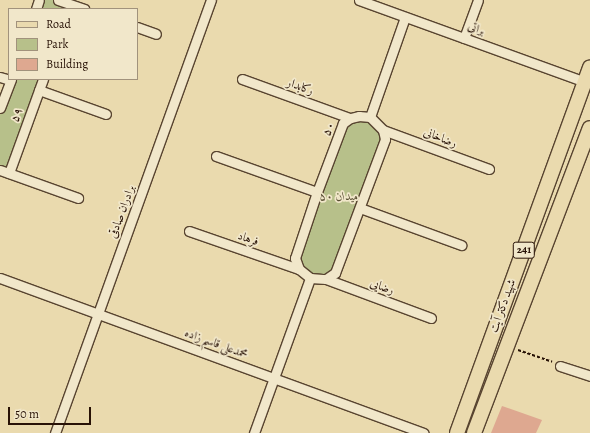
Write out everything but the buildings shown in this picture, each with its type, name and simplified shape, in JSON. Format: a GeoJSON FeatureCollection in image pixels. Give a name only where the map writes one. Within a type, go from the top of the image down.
{"type":"FeatureCollection","features":[{"type":"Feature","properties":{"kind":"main road","name":"شهید دکتر آیت"},"geometry":{"type":"LineString","coordinates":[[458,433],[590,67]]}},
{"type":"Feature","properties":{"kind":"main road","name":"شهید دکتر آیت"},"geometry":{"type":"LineString","coordinates":[[474,433],[590,128]]}},
{"type":"Feature","properties":{"kind":"street"},"geometry":{"type":"LineString","coordinates":[[58,0],[69,7]]}},
{"type":"Feature","properties":{"kind":"street","name":"برادران صادقی"},"geometry":{"type":"LineString","coordinates":[[55,433],[212,0]]}},
{"type":"Feature","properties":{"kind":"street","name":"براتی"},"geometry":{"type":"LineString","coordinates":[[359,0],[584,82]]}},
{"type":"Feature","properties":{"kind":"street"},"geometry":{"type":"LineString","coordinates":[[464,38],[478,0]]}},
{"type":"Feature","properties":{"kind":"street"},"geometry":{"type":"LineString","coordinates":[[299,269],[310,278],[326,279],[335,273],[385,139],[383,130],[370,117],[405,17]]}},
{"type":"Feature","properties":{"kind":"street"},"geometry":{"type":"LineString","coordinates":[[138,27],[156,34]]}},
{"type":"Feature","properties":{"kind":"street","name":"رکابدار"},"geometry":{"type":"LineString","coordinates":[[242,79],[350,118]]}},
{"type":"Feature","properties":{"kind":"street","name":"۵۹"},"geometry":{"type":"LineString","coordinates":[[0,108],[10,80]]}},
{"type":"Feature","properties":{"kind":"street","name":"۵۹"},"geometry":{"type":"LineString","coordinates":[[4,171],[43,80]]}},
{"type":"Feature","properties":{"kind":"street"},"geometry":{"type":"LineString","coordinates":[[39,90],[106,114]]}},
{"type":"Feature","properties":{"kind":"street","name":"۵۰"},"geometry":{"type":"LineString","coordinates":[[299,269],[295,258],[317,192],[343,123],[350,118],[359,116],[370,117]]}},
{"type":"Feature","properties":{"kind":"street","name":"رضاخانی"},"geometry":{"type":"LineString","coordinates":[[383,130],[489,169]]}},
{"type":"Feature","properties":{"kind":"street"},"geometry":{"type":"LineString","coordinates":[[216,156],[317,192]]}},
{"type":"Feature","properties":{"kind":"street"},"geometry":{"type":"LineString","coordinates":[[4,171],[78,198]]}},
{"type":"Feature","properties":{"kind":"street"},"geometry":{"type":"LineString","coordinates":[[360,208],[461,245]]}},
{"type":"Feature","properties":{"kind":"street","name":"فرهاد"},"geometry":{"type":"LineString","coordinates":[[189,231],[299,269]]}},
{"type":"Feature","properties":{"kind":"street","name":"محمدعلی قاسم زاده"},"geometry":{"type":"LineString","coordinates":[[0,278],[423,433]]}},
{"type":"Feature","properties":{"kind":"street"},"geometry":{"type":"LineString","coordinates":[[254,433],[275,379],[310,278]]}},
{"type":"Feature","properties":{"kind":"street","name":"رضایی"},"geometry":{"type":"LineString","coordinates":[[326,279],[430,318]]}},
{"type":"Feature","properties":{"kind":"street"},"geometry":{"type":"LineString","coordinates":[[560,366],[590,376]]}},
{"type":"Feature","properties":{"kind":"path"},"geometry":{"type":"LineString","coordinates":[[506,346],[560,366]]}},
{"type":"Feature","properties":{"kind":"green space"},"geometry":{"type":"Polygon","coordinates":[[[39,0],[58,0],[70,4],[68,8],[36,8],[39,0]]]}},
{"type":"Feature","properties":{"kind":"green space"},"geometry":{"type":"Polygon","coordinates":[[[11,80],[43,80],[9,173],[0,170],[0,108],[11,80]]]}},
{"type":"Feature","properties":{"kind":"green space","name":"میدان ۵۰"},"geometry":{"type":"Polygon","coordinates":[[[370,117],[385,139],[335,273],[310,278],[295,258],[343,123],[370,117]]]}}]}
